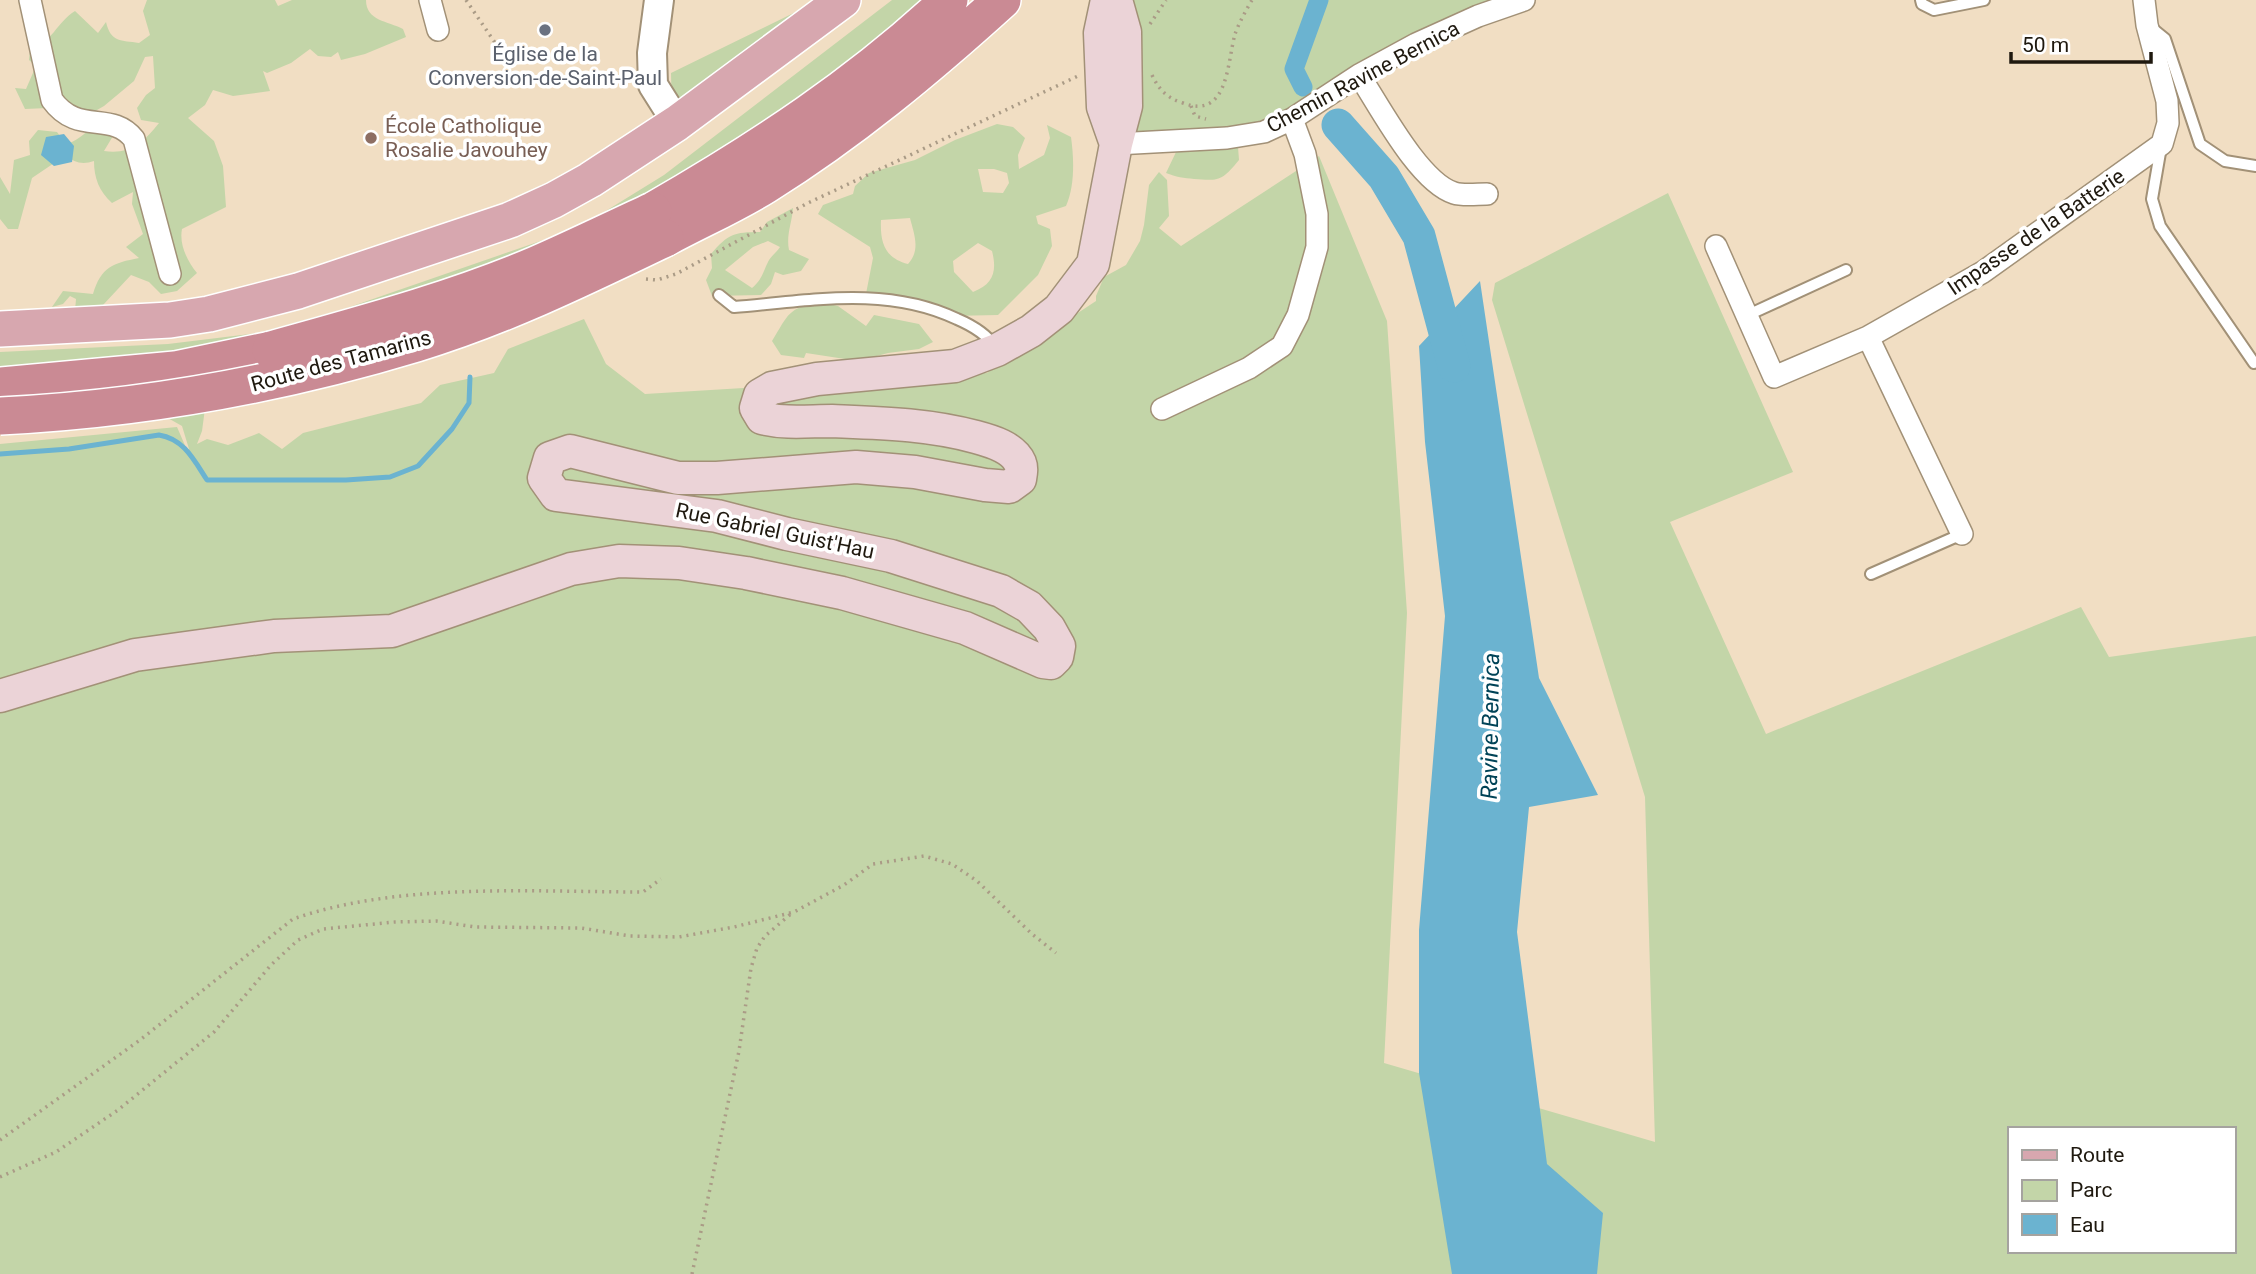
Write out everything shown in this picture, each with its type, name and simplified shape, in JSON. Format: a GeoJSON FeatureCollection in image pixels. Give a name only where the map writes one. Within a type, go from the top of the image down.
{"type":"FeatureCollection","features":[{"type":"Feature","properties":{"kind":"highway"},"geometry":{"type":"LineString","coordinates":[[659,224],[858,78],[949,0]]}},
{"type":"Feature","properties":{"kind":"highway"},"geometry":{"type":"LineString","coordinates":[[659,224],[763,186],[827,144],[900,88],[1002,0]]}},
{"type":"Feature","properties":{"kind":"highway","name":"Route des Tamarins"},"geometry":{"type":"LineString","coordinates":[[0,386],[175,370],[271,350],[417,307],[659,224]]}},
{"type":"Feature","properties":{"kind":"highway","name":"Route des Tamarins"},"geometry":{"type":"LineString","coordinates":[[0,416],[138,404],[230,391],[418,343],[510,309],[593,273],[659,224]]}},
{"type":"Feature","properties":{"kind":"main road"},"geometry":{"type":"LineString","coordinates":[[0,329],[170,320],[234,309],[298,291],[510,220],[590,180],[843,0]]}},
{"type":"Feature","properties":{"kind":"main road"},"geometry":{"type":"LineString","coordinates":[[1107,0],[1100,33],[1102,107],[1116,144]]}},
{"type":"Feature","properties":{"kind":"main road","name":"Rue Gabriel Guist'Hau"},"geometry":{"type":"LineString","coordinates":[[0,696],[135,655],[274,636],[392,631],[571,569],[619,561],[679,563],[746,573],[842,593],[965,628],[1042,662],[1051,663],[1059,646],[1049,628],[1029,607],[1002,591],[891,556],[717,516],[556,495],[544,478],[550,458],[570,451],[678,478],[717,478],[856,467],[915,472],[1009,487],[1020,479],[1022,466],[1015,454],[994,442],[949,430],[906,425],[828,421],[779,422],[762,418],[756,408],[760,396],[772,388],[817,379],[955,366],[997,350],[1031,331],[1059,309],[1093,264],[1126,106],[1125,32],[1116,0]]}},
{"type":"Feature","properties":{"kind":"street"},"geometry":{"type":"LineString","coordinates":[[30,0],[52,100],[60,111],[79,121],[126,129],[134,139],[170,274]]}},
{"type":"Feature","properties":{"kind":"street"},"geometry":{"type":"LineString","coordinates":[[430,0],[438,30]]}},
{"type":"Feature","properties":{"kind":"street"},"geometry":{"type":"LineString","coordinates":[[659,0],[652,53],[653,85],[674,120]]}},
{"type":"Feature","properties":{"kind":"street","name":"Chemin Ravine Bernica"},"geometry":{"type":"LineString","coordinates":[[1116,144],[1249,136],[1292,119],[1359,75],[1416,44],[1478,16],[1524,0]]}},
{"type":"Feature","properties":{"kind":"street"},"geometry":{"type":"LineString","coordinates":[[2144,0],[2147,24],[2167,102],[2168,123],[2162,144]]}},
{"type":"Feature","properties":{"kind":"street"},"geometry":{"type":"LineString","coordinates":[[1359,75],[1419,166],[1435,183],[1455,194],[1487,194]]}},
{"type":"Feature","properties":{"kind":"street"},"geometry":{"type":"LineString","coordinates":[[1162,409],[1249,368],[1282,346],[1298,316],[1317,247],[1317,214],[1305,154],[1292,119]]}},
{"type":"Feature","properties":{"kind":"street","name":"Impasse de la Batterie"},"geometry":{"type":"LineString","coordinates":[[1748,314],[1774,377],[1868,337],[1983,272],[2162,144]]}},
{"type":"Feature","properties":{"kind":"street"},"geometry":{"type":"LineString","coordinates":[[1716,246],[1748,314]]}},
{"type":"Feature","properties":{"kind":"street"},"geometry":{"type":"LineString","coordinates":[[1868,337],[1962,534]]}},
{"type":"Feature","properties":{"kind":"lane"},"geometry":{"type":"LineString","coordinates":[[1921,0],[1922,4],[1934,10],[1984,0]]}},
{"type":"Feature","properties":{"kind":"lane"},"geometry":{"type":"LineString","coordinates":[[2147,24],[2165,39],[2200,144],[2225,161],[2256,166]]}},
{"type":"Feature","properties":{"kind":"lane"},"geometry":{"type":"LineString","coordinates":[[2162,144],[2152,199],[2160,226],[2254,363]]}},
{"type":"Feature","properties":{"kind":"lane"},"geometry":{"type":"LineString","coordinates":[[1748,314],[1846,271]]}},
{"type":"Feature","properties":{"kind":"lane"},"geometry":{"type":"LineString","coordinates":[[719,295],[734,307],[825,298],[870,297],[901,301],[942,312],[971,326],[991,341],[997,350]]}},
{"type":"Feature","properties":{"kind":"lane"},"geometry":{"type":"LineString","coordinates":[[1871,574],[1962,534]]}},
{"type":"Feature","properties":{"kind":"path"},"geometry":{"type":"LineString","coordinates":[[466,0],[502,53]]}},
{"type":"Feature","properties":{"kind":"path"},"geometry":{"type":"LineString","coordinates":[[1145,21],[1145,31],[1166,0]]}},
{"type":"Feature","properties":{"kind":"path"},"geometry":{"type":"LineString","coordinates":[[1147,67],[1158,89],[1173,100],[1191,106],[1208,105],[1216,100],[1223,90],[1236,30],[1252,0]]}},
{"type":"Feature","properties":{"kind":"path"},"geometry":{"type":"LineString","coordinates":[[643,278],[657,280],[676,274],[808,202],[1080,76],[1081,66]]}},
{"type":"Feature","properties":{"kind":"path"},"geometry":{"type":"LineString","coordinates":[[692,1274],[739,1051],[751,968],[757,948],[765,936],[794,912],[844,885],[873,864],[915,857],[937,858],[952,864],[977,881],[1032,934],[1056,953]]}},
{"type":"Feature","properties":{"kind":"path"},"geometry":{"type":"LineString","coordinates":[[0,1140],[140,1040],[293,919],[318,910],[356,903],[446,891],[643,892],[661,879]]}},
{"type":"Feature","properties":{"kind":"path"},"geometry":{"type":"LineString","coordinates":[[0,1177],[56,1152],[118,1110],[214,1032],[271,965],[298,940],[323,929],[436,921],[475,927],[581,928],[630,936],[679,937],[794,912]]}},
{"type":"Feature","properties":{"kind":"green space"},"geometry":{"type":"Polygon","coordinates":[[[147,0],[275,0],[278,6],[292,0],[366,0],[367,7],[374,16],[403,29],[406,37],[365,54],[341,60],[338,52],[331,57],[318,56],[310,49],[291,63],[267,73],[263,71],[270,91],[233,96],[213,90],[205,105],[188,118],[214,141],[223,166],[226,207],[182,229],[185,252],[197,273],[177,291],[161,294],[149,282],[131,275],[103,305],[75,311],[76,299],[70,296],[63,304],[52,307],[63,291],[93,294],[100,278],[109,268],[139,258],[126,247],[143,234],[132,204],[133,192],[112,203],[98,184],[94,161],[79,162],[66,155],[32,178],[18,229],[8,229],[0,219],[0,177],[10,194],[14,160],[30,155],[29,141],[38,130],[57,132],[66,144],[79,138],[101,120],[115,115],[122,121],[104,151],[121,151],[136,146],[159,123],[141,120],[137,108],[155,88],[153,56],[145,57],[134,81],[90,114],[48,108],[25,109],[15,88],[26,89],[36,66],[29,60],[30,50],[44,43],[75,11],[98,33],[106,22],[114,37],[139,43],[150,35],[143,11],[147,0]]]}},
{"type":"Feature","properties":{"kind":"green space"},"geometry":{"type":"Polygon","coordinates":[[[812,0],[843,0],[672,117],[671,73],[810,5],[812,0]]]}},
{"type":"Feature","properties":{"kind":"green space"},"geometry":{"type":"Polygon","coordinates":[[[892,0],[949,0],[786,131],[206,401],[202,431],[197,444],[207,439],[228,445],[259,433],[282,449],[303,433],[421,403],[440,385],[494,373],[508,349],[584,319],[606,364],[645,394],[987,373],[1096,301],[1104,277],[1126,265],[1140,241],[1149,185],[1159,172],[1167,180],[1169,216],[1159,228],[1181,246],[1319,156],[1387,321],[1407,613],[1384,1063],[1655,1142],[1645,797],[1492,300],[1495,283],[1668,193],[1793,472],[1670,522],[1766,734],[2081,607],[2109,657],[2256,636],[2256,1274],[0,1274],[0,444],[177,427],[187,450],[189,449],[182,426],[159,413],[0,429],[0,352],[168,344],[258,333],[344,309],[555,236],[596,217],[664,175],[892,0]]]}},
{"type":"Feature","properties":{"kind":"green space"},"geometry":{"type":"Polygon","coordinates":[[[1117,0],[1524,0],[1264,132],[1117,141],[1117,0]]]}},
{"type":"Feature","properties":{"kind":"green space"},"geometry":{"type":"Polygon","coordinates":[[[997,124],[1013,127],[1025,138],[1018,155],[1019,169],[1044,155],[1050,138],[1047,125],[1071,137],[1073,172],[1066,206],[1036,216],[1038,224],[1050,229],[1052,246],[1038,275],[998,315],[950,316],[929,304],[894,307],[864,304],[873,258],[870,247],[818,214],[823,205],[853,194],[855,186],[869,173],[915,160],[955,140],[997,124]],[[978,169],[983,192],[1003,193],[1009,183],[1007,173],[994,169],[978,169]],[[910,218],[881,220],[881,235],[885,248],[894,258],[908,264],[915,248],[910,218]],[[978,243],[953,261],[954,272],[973,292],[990,281],[994,271],[992,251],[978,243]]]}},
{"type":"Feature","properties":{"kind":"green space"},"geometry":{"type":"Polygon","coordinates":[[[1238,147],[1239,160],[1220,178],[1194,179],[1166,173],[1177,150],[1196,151],[1238,147]]]}},
{"type":"Feature","properties":{"kind":"green space"},"geometry":{"type":"Polygon","coordinates":[[[793,208],[788,245],[789,250],[809,259],[801,271],[783,275],[775,272],[771,284],[761,295],[712,296],[706,280],[712,268],[711,254],[727,238],[760,232],[767,222],[793,208]],[[768,241],[753,247],[725,270],[752,288],[780,247],[768,241]]]}},
{"type":"Feature","properties":{"kind":"green space"},"geometry":{"type":"Polygon","coordinates":[[[821,302],[838,306],[866,326],[874,315],[919,324],[933,342],[919,349],[858,361],[806,353],[804,358],[781,355],[772,341],[786,318],[801,307],[821,302]]]}},
{"type":"Feature","properties":{"kind":"water"},"geometry":{"type":"Polygon","coordinates":[[[64,134],[74,146],[72,162],[54,166],[41,155],[46,137],[64,134]]]}},
{"type":"Feature","properties":{"kind":"water"},"geometry":{"type":"Polygon","coordinates":[[[1480,281],[1539,678],[1598,795],[1529,807],[1517,932],[1547,1164],[1603,1213],[1597,1274],[1452,1274],[1419,1073],[1419,930],[1445,616],[1425,442],[1419,346],[1480,281]]]}},
{"type":"Feature","properties":{"kind":"waterway"},"geometry":{"type":"LineString","coordinates":[[1303,87],[1294,69],[1319,0]]}},
{"type":"Feature","properties":{"kind":"waterway","name":"Ravine Bernica"},"geometry":{"type":"LineString","coordinates":[[1338,125],[1384,177],[1419,236],[1454,366]]}},
{"type":"Feature","properties":{"kind":"waterway"},"geometry":{"type":"LineString","coordinates":[[0,454],[69,449],[159,435],[182,446],[207,480],[346,480],[390,477],[418,466],[452,429],[469,403],[470,377]]}},
{"type":"Feature","properties":{"kind":"place","name":"Église de la Conversion-de-Saint-Paul"},"geometry":{"type":"Point","coordinates":[545,30]}},
{"type":"Feature","properties":{"kind":"place","name":"École Catholique Rosalie Javouhey"},"geometry":{"type":"Point","coordinates":[371,138]}}]}
